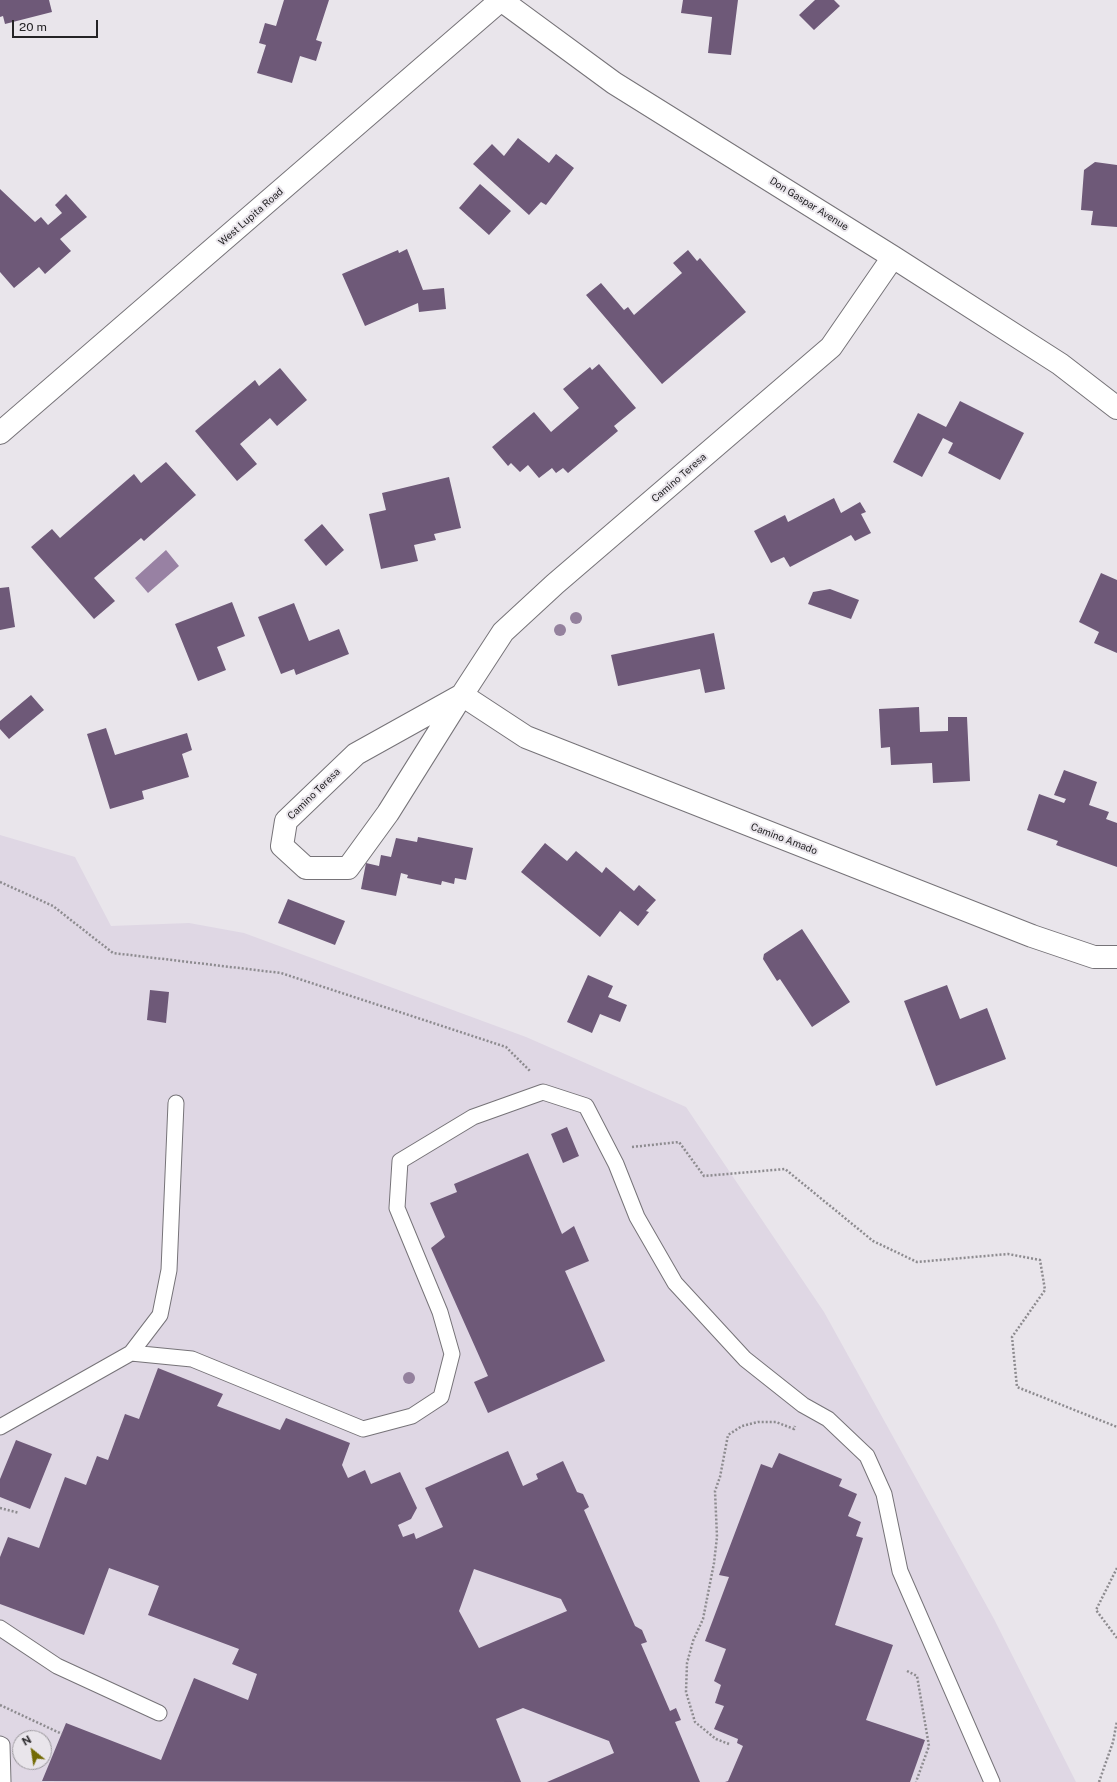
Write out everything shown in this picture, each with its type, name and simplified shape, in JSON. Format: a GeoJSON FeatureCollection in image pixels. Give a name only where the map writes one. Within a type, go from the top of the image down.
{"type":"FeatureCollection","features":[{"type":"Feature","properties":{"kind":"street","name":"Don Gaspar Avenue"},"geometry":{"type":"LineString","coordinates":[[501,0],[614,83],[893,257],[1060,364],[1117,408]]}},
{"type":"Feature","properties":{"kind":"street","name":"West Lupita Road"},"geometry":{"type":"LineString","coordinates":[[0,433],[501,0]]}},
{"type":"Feature","properties":{"kind":"street","name":"Camino Teresa"},"geometry":{"type":"LineString","coordinates":[[462,695],[356,754],[286,820],[282,846],[306,868],[348,868],[388,813],[503,632],[555,584],[831,348],[893,257]]}},
{"type":"Feature","properties":{"kind":"street","name":"Camino Amado"},"geometry":{"type":"LineString","coordinates":[[462,695],[526,737],[1032,936],[1094,957],[1117,957]]}},
{"type":"Feature","properties":{"kind":"lane"},"geometry":{"type":"LineString","coordinates":[[131,1354],[192,1359],[363,1429],[412,1416],[442,1397],[452,1354],[440,1312],[397,1208],[400,1162],[473,1117],[544,1092],[586,1106],[616,1164],[637,1217],[676,1283],[745,1358],[803,1405],[828,1419],[867,1456],[884,1494],[900,1571],[992,1782]]}},
{"type":"Feature","properties":{"kind":"lane"},"geometry":{"type":"LineString","coordinates":[[0,1427],[131,1354],[160,1315],[169,1270],[176,1103]]}},
{"type":"Feature","properties":{"kind":"lane"},"geometry":{"type":"LineString","coordinates":[[0,1628],[57,1666],[159,1713]]}},
{"type":"Feature","properties":{"kind":"lane"},"geometry":{"type":"LineString","coordinates":[[0,1744],[2,1745],[3,1782]]}},
{"type":"Feature","properties":{"kind":"path"},"geometry":{"type":"LineString","coordinates":[[729,1744],[716,1739],[695,1722],[686,1692],[687,1664],[693,1641],[703,1619],[714,1563],[717,1537],[715,1491],[720,1478],[728,1435],[742,1426],[758,1422],[776,1422],[794,1429],[803,1405]]}},
{"type":"Feature","properties":{"kind":"path"},"geometry":{"type":"LineString","coordinates":[[0,1508],[19,1513]]}},
{"type":"Feature","properties":{"kind":"path"},"geometry":{"type":"LineString","coordinates":[[1117,1568],[1096,1610],[1117,1638]]}},
{"type":"Feature","properties":{"kind":"path"},"geometry":{"type":"LineString","coordinates":[[907,1671],[917,1676],[928,1746],[916,1782]]}},
{"type":"Feature","properties":{"kind":"path"},"geometry":{"type":"LineString","coordinates":[[0,1705],[62,1734]]}},
{"type":"Feature","properties":{"kind":"path"},"geometry":{"type":"LineString","coordinates":[[1099,1782],[1113,1742],[1117,1721]]}},
{"type":"Feature","properties":{"kind":"shaded area"},"geometry":{"type":"Polygon","coordinates":[[[166,550],[179,566],[148,593],[135,578],[166,550]]]}},
{"type":"Feature","properties":{"kind":"shaded area"},"geometry":{"type":"Polygon","coordinates":[[[0,835],[75,857],[111,926],[189,923],[244,933],[526,1037],[686,1107],[824,1312],[994,1619],[1076,1782],[0,1782],[0,835]]]}},
{"type":"Feature","properties":{"kind":"building"},"geometry":{"type":"Polygon","coordinates":[[[0,0],[49,0],[52,12],[5,24],[3,16],[0,17],[0,0]]]}},
{"type":"Feature","properties":{"kind":"building"},"geometry":{"type":"Polygon","coordinates":[[[284,0],[329,0],[316,40],[322,42],[316,61],[300,56],[292,83],[257,73],[266,45],[259,43],[265,23],[276,26],[284,0]]]}},
{"type":"Feature","properties":{"kind":"building"},"geometry":{"type":"Polygon","coordinates":[[[683,0],[738,0],[731,55],[708,53],[712,17],[681,13],[683,0]]]}},
{"type":"Feature","properties":{"kind":"building"},"geometry":{"type":"Polygon","coordinates":[[[815,0],[834,0],[840,6],[814,30],[799,15],[815,0]]]}},
{"type":"Feature","properties":{"kind":"building"},"geometry":{"type":"Polygon","coordinates":[[[518,138],[549,163],[556,154],[574,168],[546,205],[541,202],[529,215],[473,164],[492,144],[504,156],[518,138]]]}},
{"type":"Feature","properties":{"kind":"building"},"geometry":{"type":"Polygon","coordinates":[[[1095,162],[1117,165],[1117,227],[1091,225],[1093,211],[1081,210],[1084,170],[1095,162]]]}},
{"type":"Feature","properties":{"kind":"building"},"geometry":{"type":"Polygon","coordinates":[[[480,184],[511,211],[489,235],[459,208],[480,184]]]}},
{"type":"Feature","properties":{"kind":"building"},"geometry":{"type":"Polygon","coordinates":[[[0,189],[35,222],[41,217],[48,225],[62,213],[55,205],[66,194],[87,217],[60,239],[71,251],[45,274],[39,267],[14,288],[0,272],[0,189]]]}},
{"type":"Feature","properties":{"kind":"building"},"geometry":{"type":"Polygon","coordinates":[[[407,249],[423,290],[444,288],[446,309],[419,312],[418,303],[365,326],[342,274],[398,250],[399,253],[407,249]]]}},
{"type":"Feature","properties":{"kind":"building"},"geometry":{"type":"Polygon","coordinates":[[[688,250],[697,261],[700,258],[746,312],[662,384],[586,295],[601,283],[624,310],[628,307],[634,315],[682,273],[673,263],[688,250]]]}},
{"type":"Feature","properties":{"kind":"building"},"geometry":{"type":"Polygon","coordinates":[[[599,364],[636,408],[614,426],[618,431],[568,473],[563,468],[556,473],[552,468],[539,478],[528,465],[520,472],[511,463],[508,466],[492,447],[534,412],[551,432],[579,408],[563,389],[590,367],[592,370],[599,364]]]}},
{"type":"Feature","properties":{"kind":"building"},"geometry":{"type":"Polygon","coordinates":[[[280,368],[307,400],[277,426],[270,418],[240,444],[257,464],[237,481],[195,431],[255,380],[259,386],[280,368]]]}},
{"type":"Feature","properties":{"kind":"building"},"geometry":{"type":"Polygon","coordinates":[[[960,401],[1024,433],[1000,480],[948,453],[953,443],[943,438],[922,477],[893,462],[918,413],[946,427],[960,401]]]}},
{"type":"Feature","properties":{"kind":"building"},"geometry":{"type":"Polygon","coordinates":[[[166,462],[196,495],[144,541],[141,538],[94,578],[115,601],[94,619],[31,547],[52,529],[60,538],[134,474],[141,483],[166,462]]]}},
{"type":"Feature","properties":{"kind":"building"},"geometry":{"type":"Polygon","coordinates":[[[449,477],[461,528],[434,534],[436,540],[414,545],[418,561],[381,569],[369,514],[386,510],[382,493],[449,477]]]}},
{"type":"Feature","properties":{"kind":"building"},"geometry":{"type":"Polygon","coordinates":[[[834,498],[841,513],[860,502],[866,512],[861,514],[871,533],[855,541],[851,535],[790,567],[784,557],[771,563],[754,531],[785,515],[788,522],[834,498]]]}},
{"type":"Feature","properties":{"kind":"building"},"geometry":{"type":"Polygon","coordinates":[[[322,524],[344,550],[326,566],[304,540],[322,524]]]}},
{"type":"Feature","properties":{"kind":"building"},"geometry":{"type":"Polygon","coordinates":[[[1101,573],[1117,580],[1117,653],[1094,643],[1099,632],[1079,622],[1101,573]]]}},
{"type":"Feature","properties":{"kind":"building"},"geometry":{"type":"Polygon","coordinates":[[[9,587],[15,627],[0,630],[0,588],[9,587]]]}},
{"type":"Feature","properties":{"kind":"building"},"geometry":{"type":"Polygon","coordinates":[[[830,589],[859,600],[851,619],[808,604],[813,592],[830,589]]]}},
{"type":"Feature","properties":{"kind":"building"},"geometry":{"type":"Polygon","coordinates":[[[232,602],[245,636],[217,647],[226,670],[198,681],[175,624],[232,602]]]}},
{"type":"Feature","properties":{"kind":"building"},"geometry":{"type":"Polygon","coordinates":[[[294,603],[309,641],[339,629],[349,654],[296,675],[294,669],[281,674],[258,617],[294,603]]]}},
{"type":"Feature","properties":{"kind":"building"},"geometry":{"type":"Polygon","coordinates":[[[714,633],[725,689],[705,693],[700,669],[618,686],[611,655],[714,633]]]}},
{"type":"Feature","properties":{"kind":"building"},"geometry":{"type":"Polygon","coordinates":[[[31,695],[44,710],[9,739],[0,729],[0,721],[31,695]]]}},
{"type":"Feature","properties":{"kind":"building"},"geometry":{"type":"Polygon","coordinates":[[[919,707],[920,732],[948,731],[948,717],[967,717],[970,781],[933,783],[932,763],[891,765],[890,747],[881,748],[879,709],[919,707]]]}},
{"type":"Feature","properties":{"kind":"building"},"geometry":{"type":"Polygon","coordinates":[[[106,728],[115,755],[187,733],[192,750],[182,754],[189,777],[142,791],[144,799],[110,809],[87,734],[106,728]]]}},
{"type":"Feature","properties":{"kind":"building"},"geometry":{"type":"Polygon","coordinates":[[[1064,770],[1097,782],[1089,805],[1109,812],[1106,819],[1117,823],[1117,867],[1056,845],[1058,841],[1027,830],[1039,794],[1064,803],[1066,799],[1054,795],[1064,770]]]}},
{"type":"Feature","properties":{"kind":"building"},"geometry":{"type":"Polygon","coordinates":[[[418,837],[473,848],[466,880],[455,878],[454,884],[442,881],[441,885],[407,878],[408,875],[401,873],[396,896],[361,889],[366,863],[379,866],[381,855],[391,857],[396,838],[417,842],[418,837]]]}},
{"type":"Feature","properties":{"kind":"building"},"geometry":{"type":"Polygon","coordinates":[[[545,843],[567,861],[576,851],[602,873],[606,867],[634,891],[639,885],[656,900],[646,911],[649,912],[638,926],[620,911],[600,937],[521,872],[545,843]]]}},
{"type":"Feature","properties":{"kind":"building"},"geometry":{"type":"Polygon","coordinates":[[[288,899],[345,921],[335,945],[278,923],[288,899]]]}},
{"type":"Feature","properties":{"kind":"building"},"geometry":{"type":"Polygon","coordinates":[[[802,929],[850,1002],[812,1027],[780,979],[777,981],[763,959],[764,954],[802,929]]]}},
{"type":"Feature","properties":{"kind":"building"},"geometry":{"type":"Polygon","coordinates":[[[588,975],[613,986],[608,997],[627,1005],[620,1022],[600,1014],[592,1033],[567,1022],[588,975]]]}},
{"type":"Feature","properties":{"kind":"building"},"geometry":{"type":"Polygon","coordinates":[[[947,985],[960,1019],[987,1008],[1006,1059],[936,1086],[904,1001],[947,985]]]}},
{"type":"Feature","properties":{"kind":"building"},"geometry":{"type":"Polygon","coordinates":[[[150,990],[169,992],[166,1023],[147,1020],[150,990]]]}},
{"type":"Feature","properties":{"kind":"building"},"geometry":{"type":"Polygon","coordinates":[[[567,1127],[579,1156],[563,1163],[551,1134],[567,1127]]]}},
{"type":"Feature","properties":{"kind":"building"},"geometry":{"type":"Polygon","coordinates":[[[528,1153],[562,1234],[574,1226],[589,1261],[565,1271],[605,1361],[488,1413],[474,1382],[488,1376],[431,1248],[445,1237],[430,1203],[457,1192],[454,1184],[528,1153]]]}},
{"type":"Feature","properties":{"kind":"building"},"geometry":{"type":"Polygon","coordinates":[[[158,1368],[223,1394],[217,1406],[280,1430],[286,1418],[350,1443],[342,1465],[348,1478],[365,1470],[371,1484],[400,1472],[417,1508],[411,1519],[398,1525],[403,1537],[414,1533],[416,1539],[443,1527],[425,1488],[508,1451],[523,1486],[538,1479],[536,1474],[563,1461],[577,1492],[583,1494],[589,1507],[584,1510],[635,1626],[642,1630],[647,1642],[641,1644],[670,1711],[676,1708],[681,1720],[675,1722],[700,1782],[547,1782],[614,1753],[609,1741],[523,1708],[496,1719],[521,1782],[42,1781],[47,1770],[52,1770],[52,1757],[66,1723],[161,1760],[194,1678],[248,1700],[257,1674],[232,1664],[239,1649],[148,1615],[159,1586],[109,1568],[84,1635],[0,1604],[0,1557],[8,1537],[39,1548],[65,1477],[86,1485],[97,1456],[108,1460],[125,1414],[139,1419],[158,1368]],[[474,1569],[459,1611],[479,1648],[567,1611],[561,1599],[474,1569]]]}},
{"type":"Feature","properties":{"kind":"building"},"geometry":{"type":"Polygon","coordinates":[[[16,1440],[52,1454],[30,1509],[0,1497],[0,1479],[16,1440]]]}},
{"type":"Feature","properties":{"kind":"building"},"geometry":{"type":"Polygon","coordinates":[[[779,1453],[842,1479],[839,1486],[857,1494],[848,1516],[861,1522],[856,1536],[863,1538],[835,1625],[893,1645],[866,1720],[925,1740],[910,1782],[725,1782],[728,1781],[743,1746],[737,1743],[738,1739],[714,1729],[724,1706],[715,1703],[721,1685],[714,1681],[726,1649],[705,1641],[729,1577],[719,1575],[761,1464],[772,1468],[779,1453]]]}}]}
